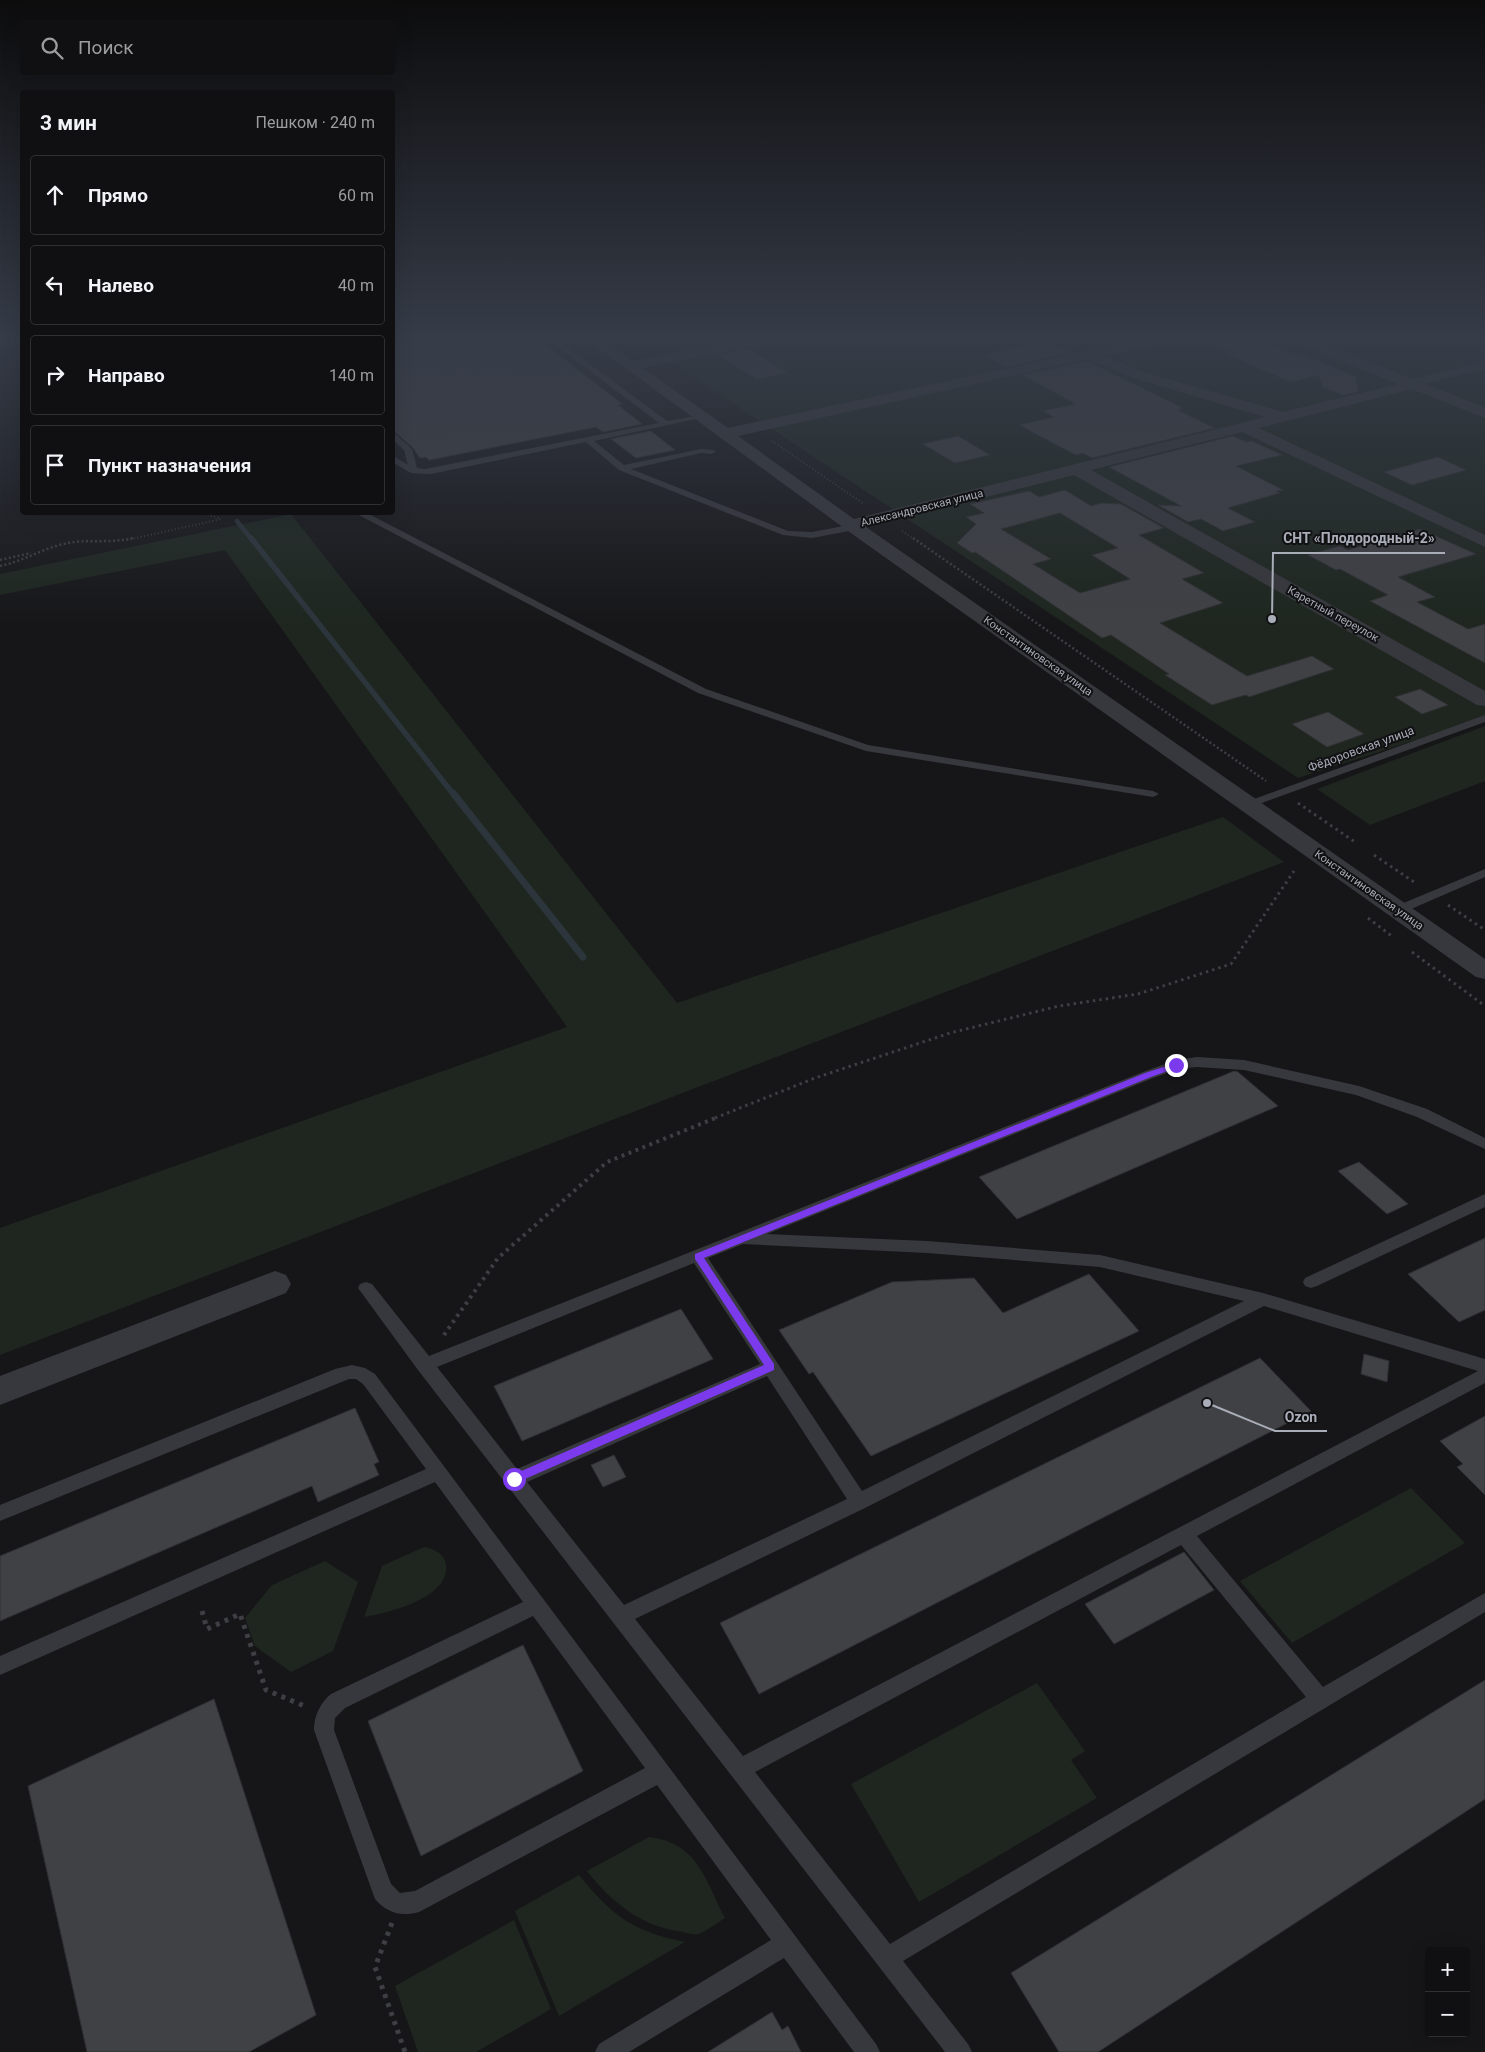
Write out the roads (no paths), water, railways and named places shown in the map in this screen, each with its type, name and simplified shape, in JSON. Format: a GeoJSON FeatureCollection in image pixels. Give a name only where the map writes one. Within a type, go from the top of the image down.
{"type":"FeatureCollection","features":[{"type":"Feature","properties":{"kind":"street","name":"Константиновская улица"},"geometry":{"type":"LineString","coordinates":[[725,435],[1247,805],[1485,971]]}},
{"type":"Feature","properties":{"kind":"street","name":"Александровская улица"},"geometry":{"type":"LineString","coordinates":[[853,526],[1216,435]]}},
{"type":"Feature","properties":{"kind":"street"},"geometry":{"type":"LineString","coordinates":[[1258,435],[1485,542]]}},
{"type":"Feature","properties":{"kind":"street","name":"Каретный переулок"},"geometry":{"type":"LineString","coordinates":[[1076,469],[1485,700]]}},
{"type":"Feature","properties":{"kind":"street"},"geometry":{"type":"LineString","coordinates":[[0,1391],[275,1284]]}},
{"type":"Feature","properties":{"kind":"lane"},"geometry":{"type":"LineString","coordinates":[[395,460],[402,467],[431,471],[613,435]]}},
{"type":"Feature","properties":{"kind":"lane"},"geometry":{"type":"LineString","coordinates":[[395,436],[408,449],[414,470]]}},
{"type":"Feature","properties":{"kind":"lane"},"geometry":{"type":"LineString","coordinates":[[588,440],[622,468],[794,536],[814,536],[853,526]]}},
{"type":"Feature","properties":{"kind":"lane"},"geometry":{"type":"LineString","coordinates":[[622,468],[701,451],[710,452]]}},
{"type":"Feature","properties":{"kind":"lane"},"geometry":{"type":"LineString","coordinates":[[364,515],[702,691],[866,748],[1153,794]]}},
{"type":"Feature","properties":{"kind":"lane","name":"Фёдоровская улица"},"geometry":{"type":"LineString","coordinates":[[1247,805],[1485,718]]}},
{"type":"Feature","properties":{"kind":"lane"},"geometry":{"type":"LineString","coordinates":[[1398,910],[1485,873]]}},
{"type":"Feature","properties":{"kind":"lane"},"geometry":{"type":"LineString","coordinates":[[424,1364],[1176,1065],[1197,1062],[1244,1064],[1359,1091],[1422,1113],[1485,1144]]}},
{"type":"Feature","properties":{"kind":"lane"},"geometry":{"type":"LineString","coordinates":[[1311,1282],[1485,1200]]}},
{"type":"Feature","properties":{"kind":"lane"},"geometry":{"type":"LineString","coordinates":[[741,1239],[927,1247],[1100,1261],[1263,1299],[1485,1366]]}},
{"type":"Feature","properties":{"kind":"lane"},"geometry":{"type":"LineString","coordinates":[[698,1256],[859,1502]]}},
{"type":"Feature","properties":{"kind":"lane"},"geometry":{"type":"LineString","coordinates":[[366,1288],[960,2052]]}},
{"type":"Feature","properties":{"kind":"lane"},"geometry":{"type":"LineString","coordinates":[[620,1616],[859,1502],[1263,1299]]}},
{"type":"Feature","properties":{"kind":"lane"},"geometry":{"type":"LineString","coordinates":[[514,1479],[770,1367]]}},
{"type":"Feature","properties":{"kind":"lane"},"geometry":{"type":"LineString","coordinates":[[0,1513],[341,1374],[352,1371],[362,1373],[369,1379],[868,2052]]}},
{"type":"Feature","properties":{"kind":"lane"},"geometry":{"type":"LineString","coordinates":[[740,1769],[1485,1375]]}},
{"type":"Feature","properties":{"kind":"lane"},"geometry":{"type":"LineString","coordinates":[[0,1666],[438,1472]]}},
{"type":"Feature","properties":{"kind":"lane"},"geometry":{"type":"LineString","coordinates":[[1184,1534],[1204,1568],[1321,1700]]}},
{"type":"Feature","properties":{"kind":"lane"},"geometry":{"type":"LineString","coordinates":[[887,1958],[1485,1602]]}},
{"type":"Feature","properties":{"kind":"lane"},"geometry":{"type":"LineString","coordinates":[[536,1605],[338,1701],[330,1707],[326,1714],[323,1720],[324,1730],[383,1890],[392,1902],[407,1905],[419,1901],[660,1772]]}},
{"type":"Feature","properties":{"kind":"lane"},"geometry":{"type":"LineString","coordinates":[[607,2052],[787,1944]]}},
{"type":"Feature","properties":{"kind":"waterway"},"geometry":{"type":"LineString","coordinates":[[237,521],[252,540]]}},
{"type":"Feature","properties":{"kind":"waterway"},"geometry":{"type":"LineString","coordinates":[[251,538],[454,795]]}},
{"type":"Feature","properties":{"kind":"waterway"},"geometry":{"type":"LineString","coordinates":[[453,793],[583,957]]}},
{"type":"Feature","properties":{"kind":"place","name":"СНТ «Плодородный-2»"},"geometry":{"type":"Point","coordinates":[1272,619]}},
{"type":"Feature","properties":{"kind":"place","name":"Ozon"},"geometry":{"type":"Point","coordinates":[1207,1403]}}]}
